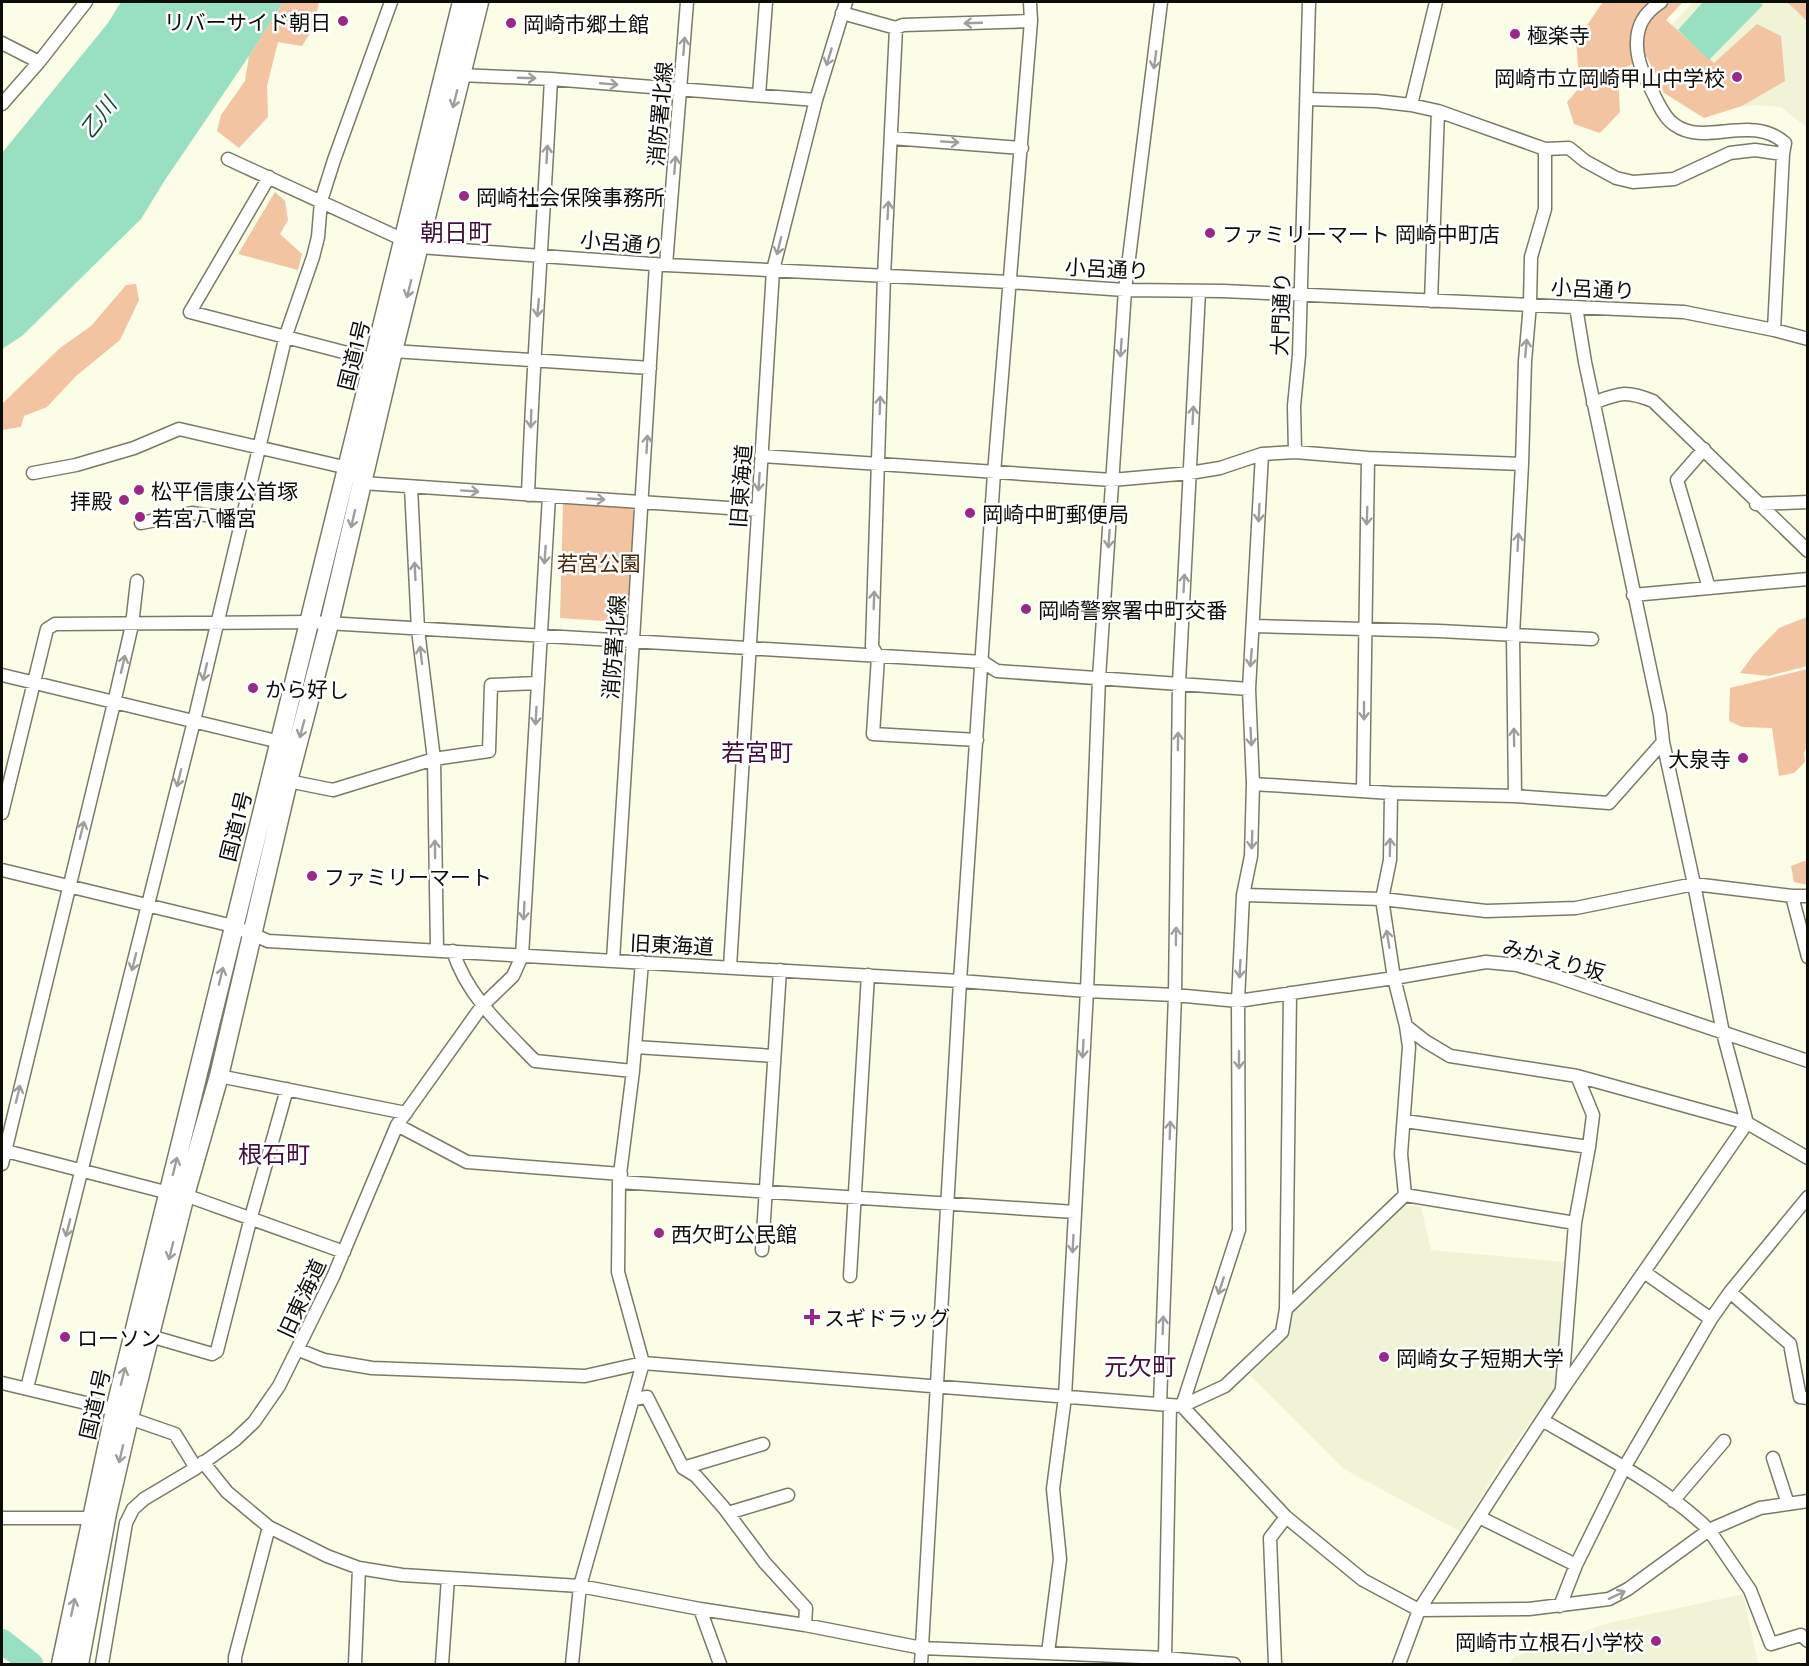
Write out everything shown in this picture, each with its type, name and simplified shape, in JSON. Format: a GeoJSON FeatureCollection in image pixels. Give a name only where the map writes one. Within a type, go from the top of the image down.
{"type":"FeatureCollection","features":[{"type":"Feature","properties":{"kind":"highway","name":"国道1号"},"geometry":{"type":"LineString","coordinates":[[61,1665],[91,1518],[122,1414],[177,1194],[219,1076],[288,781],[330,624],[393,351],[412,243],[462,2]]}},
{"type":"Feature","properties":{"kind":"highway","name":"国道1号"},"geometry":{"type":"LineString","coordinates":[[79,1665],[122,1414],[150,1336],[233,927],[374,360],[412,243],[479,2]]}},
{"type":"Feature","properties":{"kind":"street"},"geometry":{"type":"LineString","coordinates":[[2,104],[39,62],[86,2]]}},
{"type":"Feature","properties":{"kind":"street"},"geometry":{"type":"LineString","coordinates":[[27,1388],[194,722],[286,336],[318,237],[321,201],[391,2]]}},
{"type":"Feature","properties":{"kind":"street","name":"消防署北線"},"geometry":{"type":"LineString","coordinates":[[613,960],[651,368],[681,90],[687,2]]}},
{"type":"Feature","properties":{"kind":"street"},"geometry":{"type":"LineString","coordinates":[[759,95],[766,2]]}},
{"type":"Feature","properties":{"kind":"street"},"geometry":{"type":"LineString","coordinates":[[921,1665],[960,981],[994,473],[1022,147],[1031,21],[1030,2]]}},
{"type":"Feature","properties":{"kind":"street"},"geometry":{"type":"LineString","coordinates":[[1048,1653],[1060,1560],[1053,1489],[1065,1397],[1087,991],[1099,678],[1125,290],[1161,2]]}},
{"type":"Feature","properties":{"kind":"street","name":"大門通り"},"geometry":{"type":"LineString","coordinates":[[1295,452],[1294,406],[1299,355],[1309,2]]}},
{"type":"Feature","properties":{"kind":"street"},"geometry":{"type":"LineString","coordinates":[[1411,105],[1436,2]]}},
{"type":"Feature","properties":{"kind":"street"},"geometry":{"type":"LineString","coordinates":[[1661,2],[1649,10],[1636,33],[1638,61],[1661,110],[1673,124],[1688,132],[1752,129],[1764,132],[1785,143],[1774,330]]}},
{"type":"Feature","properties":{"kind":"street"},"geometry":{"type":"LineString","coordinates":[[844,7],[896,28],[903,25],[1031,21]]}},
{"type":"Feature","properties":{"kind":"street","name":"旧東海道"},"geometry":{"type":"LineString","coordinates":[[102,1665],[126,1523],[133,1509],[144,1498],[200,1465],[235,1440],[254,1422],[279,1386],[299,1350],[344,1252],[397,1125],[482,1006],[513,976],[522,956],[730,967],[773,270],[816,100],[844,7]]}},
{"type":"Feature","properties":{"kind":"street"},"geometry":{"type":"LineString","coordinates":[[896,28],[884,276],[872,646],[878,657],[873,734],[977,740]]}},
{"type":"Feature","properties":{"kind":"street"},"geometry":{"type":"LineString","coordinates":[[2,43],[39,62]]}},
{"type":"Feature","properties":{"kind":"street"},"geometry":{"type":"LineString","coordinates":[[460,75],[551,79],[816,100]]}},
{"type":"Feature","properties":{"kind":"street"},"geometry":{"type":"LineString","coordinates":[[528,495],[533,361],[542,255],[551,79]]}},
{"type":"Feature","properties":{"kind":"street"},"geometry":{"type":"LineString","coordinates":[[1306,99],[1376,101],[1438,111],[1545,149],[1569,148],[1586,161],[1616,178],[1633,182],[1674,179],[1730,153],[1755,150],[1783,154]]}},
{"type":"Feature","properties":{"kind":"street"},"geometry":{"type":"LineString","coordinates":[[1431,301],[1438,111]]}},
{"type":"Feature","properties":{"kind":"street"},"geometry":{"type":"LineString","coordinates":[[891,138],[1022,147]]}},
{"type":"Feature","properties":{"kind":"street"},"geometry":{"type":"LineString","coordinates":[[1515,796],[1513,635],[1525,361],[1531,257],[1545,209],[1545,149]]}},
{"type":"Feature","properties":{"kind":"street"},"geometry":{"type":"LineString","coordinates":[[228,159],[412,243]]}},
{"type":"Feature","properties":{"kind":"street"},"geometry":{"type":"LineString","coordinates":[[269,177],[190,312],[374,360]]}},
{"type":"Feature","properties":{"kind":"street","name":"小呂通り"},"geometry":{"type":"LineString","coordinates":[[412,243],[661,265],[1125,290],[1300,294],[1684,312],[1808,339]]}},
{"type":"Feature","properties":{"kind":"street"},"geometry":{"type":"LineString","coordinates":[[1165,1658],[1171,1405],[1179,683],[1199,291]]}},
{"type":"Feature","properties":{"kind":"street"},"geometry":{"type":"LineString","coordinates":[[1399,1665],[1419,1610],[1562,1390],[1747,1123],[1723,1033],[1663,742],[1660,715],[1593,402],[1576,307]]}},
{"type":"Feature","properties":{"kind":"street"},"geometry":{"type":"LineString","coordinates":[[393,351],[651,368]]}},
{"type":"Feature","properties":{"kind":"street"},"geometry":{"type":"LineString","coordinates":[[1593,402],[1621,392],[1639,395],[1653,401],[1704,449],[1756,504],[1808,551]]}},
{"type":"Feature","properties":{"kind":"street"},"geometry":{"type":"LineString","coordinates":[[33,473],[76,465],[134,448],[179,429],[348,468]]}},
{"type":"Feature","properties":{"kind":"street"},"geometry":{"type":"LineString","coordinates":[[1704,449],[1677,480],[1709,588]]}},
{"type":"Feature","properties":{"kind":"street"},"geometry":{"type":"LineString","coordinates":[[761,456],[1113,480],[1190,473],[1220,468],[1262,454],[1295,452],[1368,458],[1522,464]]}},
{"type":"Feature","properties":{"kind":"street"},"geometry":{"type":"LineString","coordinates":[[1171,1405],[1239,1230],[1239,1001],[1243,896],[1251,856],[1253,784],[1249,689],[1262,454]]}},
{"type":"Feature","properties":{"kind":"street"},"geometry":{"type":"LineString","coordinates":[[1363,790],[1368,458]]}},
{"type":"Feature","properties":{"kind":"street"},"geometry":{"type":"LineString","coordinates":[[362,483],[758,510]]}},
{"type":"Feature","properties":{"kind":"street"},"geometry":{"type":"LineString","coordinates":[[411,487],[418,630],[434,759],[437,950]]}},
{"type":"Feature","properties":{"kind":"street"},"geometry":{"type":"LineString","coordinates":[[2,870],[233,927],[268,941],[522,956],[549,496]]}},
{"type":"Feature","properties":{"kind":"street"},"geometry":{"type":"LineString","coordinates":[[1756,504],[1808,502]]}},
{"type":"Feature","properties":{"kind":"street"},"geometry":{"type":"LineString","coordinates":[[141,523],[192,513],[241,520]]}},
{"type":"Feature","properties":{"kind":"street"},"geometry":{"type":"LineString","coordinates":[[1633,595],[1808,579]]}},
{"type":"Feature","properties":{"kind":"street"},"geometry":{"type":"LineString","coordinates":[[137,581],[132,625],[114,703],[3,1155],[177,1194],[251,1217],[344,1252]]}},
{"type":"Feature","properties":{"kind":"street"},"geometry":{"type":"LineString","coordinates":[[2,813],[47,628],[55,624],[310,622],[982,662],[997,671],[1249,689]]}},
{"type":"Feature","properties":{"kind":"street"},"geometry":{"type":"LineString","coordinates":[[1254,626],[1439,631],[1593,639]]}},
{"type":"Feature","properties":{"kind":"street"},"geometry":{"type":"LineString","coordinates":[[2,675],[280,742]]}},
{"type":"Feature","properties":{"kind":"street"},"geometry":{"type":"LineString","coordinates":[[288,781],[333,790],[434,759],[489,752],[491,685],[538,683]]}},
{"type":"Feature","properties":{"kind":"street"},"geometry":{"type":"LineString","coordinates":[[1253,784],[1391,793],[1515,796],[1609,803],[1663,742]]}},
{"type":"Feature","properties":{"kind":"street"},"geometry":{"type":"LineString","coordinates":[[1391,793],[1390,860],[1382,899],[1394,978],[1409,1047],[1401,1154],[1405,1195]]}},
{"type":"Feature","properties":{"kind":"street"},"geometry":{"type":"LineString","coordinates":[[1243,896],[1382,899],[1486,911],[1576,908],[1694,884],[1808,896]]}},
{"type":"Feature","properties":{"kind":"street"},"geometry":{"type":"LineString","coordinates":[[1791,896],[1808,957]]}},
{"type":"Feature","properties":{"kind":"street"},"geometry":{"type":"LineString","coordinates":[[453,951],[456,962],[482,1006],[535,1061],[633,1071]]}},
{"type":"Feature","properties":{"kind":"street"},"geometry":{"type":"LineString","coordinates":[[572,1665],[580,1586],[643,1364],[618,1272],[620,1178],[633,1071],[642,962]]}},
{"type":"Feature","properties":{"kind":"street","name":"みかえり坂"},"geometry":{"type":"LineString","coordinates":[[730,967],[1239,1001],[1486,962],[1517,965],[1556,976],[1808,1061]]}},
{"type":"Feature","properties":{"kind":"street"},"geometry":{"type":"LineString","coordinates":[[762,1250],[780,970]]}},
{"type":"Feature","properties":{"kind":"street"},"geometry":{"type":"LineString","coordinates":[[850,1276],[868,975]]}},
{"type":"Feature","properties":{"kind":"street"},"geometry":{"type":"LineString","coordinates":[[299,1350],[324,1360],[372,1368],[585,1376],[643,1364],[1171,1405],[1225,1386],[1282,1332],[1286,1309],[1290,993]]}},
{"type":"Feature","properties":{"kind":"street"},"geometry":{"type":"LineString","coordinates":[[1406,1026],[1450,1056],[1577,1077],[1747,1123],[1808,1158]]}},
{"type":"Feature","properties":{"kind":"street"},"geometry":{"type":"LineString","coordinates":[[635,1047],[774,1056]]}},
{"type":"Feature","properties":{"kind":"street"},"geometry":{"type":"LineString","coordinates":[[219,1076],[406,1113]]}},
{"type":"Feature","properties":{"kind":"street"},"geometry":{"type":"LineString","coordinates":[[1562,1390],[1575,1223],[1593,1115],[1577,1077]]}},
{"type":"Feature","properties":{"kind":"street"},"geometry":{"type":"LineString","coordinates":[[150,1336],[213,1354],[217,1351],[287,1089]]}},
{"type":"Feature","properties":{"kind":"street"},"geometry":{"type":"LineString","coordinates":[[1405,1121],[1589,1147]]}},
{"type":"Feature","properties":{"kind":"street"},"geometry":{"type":"LineString","coordinates":[[397,1125],[467,1162],[766,1193],[1075,1212]]}},
{"type":"Feature","properties":{"kind":"street"},"geometry":{"type":"LineString","coordinates":[[1286,1309],[1405,1195]]}},
{"type":"Feature","properties":{"kind":"street"},"geometry":{"type":"LineString","coordinates":[[1405,1195],[1575,1223]]}},
{"type":"Feature","properties":{"kind":"street"},"geometry":{"type":"LineString","coordinates":[[1560,1606],[1576,1565],[1624,1468],[1711,1320],[1730,1292],[1808,1197]]}},
{"type":"Feature","properties":{"kind":"street"},"geometry":{"type":"LineString","coordinates":[[1644,1272],[1711,1320]]}},
{"type":"Feature","properties":{"kind":"street"},"geometry":{"type":"LineString","coordinates":[[1730,1292],[1790,1344],[1800,1397],[1808,1398]]}},
{"type":"Feature","properties":{"kind":"street"},"geometry":{"type":"LineString","coordinates":[[2,1383],[122,1414],[175,1434],[200,1465],[268,1527],[327,1557],[359,1568],[402,1575],[580,1586],[700,1610],[805,1625],[922,1648],[1048,1653],[1097,1660],[1165,1658],[1234,1665]]}},
{"type":"Feature","properties":{"kind":"street"},"geometry":{"type":"LineString","coordinates":[[633,1399],[647,1397],[683,1468],[696,1476],[728,1513],[765,1563],[806,1608],[805,1625]]}},
{"type":"Feature","properties":{"kind":"street"},"geometry":{"type":"LineString","coordinates":[[1171,1405],[1286,1517],[1362,1580],[1419,1610],[1529,1609],[1609,1599],[1628,1589],[1709,1530],[1760,1508],[1808,1501]]}},
{"type":"Feature","properties":{"kind":"street"},"geometry":{"type":"LineString","coordinates":[[1542,1420],[1624,1468],[1673,1501],[1709,1530],[1750,1590],[1771,1644],[1801,1635],[1808,1641]]}},
{"type":"Feature","properties":{"kind":"street"},"geometry":{"type":"LineString","coordinates":[[1673,1501],[1724,1441]]}},
{"type":"Feature","properties":{"kind":"street"},"geometry":{"type":"LineString","coordinates":[[683,1468],[764,1444]]}},
{"type":"Feature","properties":{"kind":"street"},"geometry":{"type":"LineString","coordinates":[[1773,1458],[1788,1504]]}},
{"type":"Feature","properties":{"kind":"street"},"geometry":{"type":"LineString","coordinates":[[728,1513],[788,1495]]}},
{"type":"Feature","properties":{"kind":"street"},"geometry":{"type":"LineString","coordinates":[[1275,1665],[1270,1538],[1286,1517]]}},
{"type":"Feature","properties":{"kind":"street"},"geometry":{"type":"LineString","coordinates":[[1479,1517],[1576,1565]]}},
{"type":"Feature","properties":{"kind":"street"},"geometry":{"type":"LineString","coordinates":[[2,1518],[91,1518]]}},
{"type":"Feature","properties":{"kind":"street"},"geometry":{"type":"LineString","coordinates":[[235,1665],[235,1657],[268,1527]]}},
{"type":"Feature","properties":{"kind":"street"},"geometry":{"type":"LineString","coordinates":[[355,1665],[359,1568]]}},
{"type":"Feature","properties":{"kind":"street"},"geometry":{"type":"LineString","coordinates":[[442,1665],[448,1578]]}},
{"type":"Feature","properties":{"kind":"street"},"geometry":{"type":"LineString","coordinates":[[700,1610],[720,1665]]}},
{"type":"Feature","properties":{"kind":"shaded area","name":"岡崎市立岡崎甲山中学校"},"geometry":{"type":"Polygon","coordinates":[[[1693,2],[1807,2],[1807,128],[1781,107],[1758,105],[1700,111],[1666,31],[1693,2]]]}},
{"type":"Feature","properties":{"kind":"shaded area"},"geometry":{"type":"Polygon","coordinates":[[[1404,1205],[1421,1207],[1431,1250],[1565,1262],[1556,1388],[1503,1459],[1461,1532],[1344,1469],[1249,1374],[1287,1335],[1292,1313],[1404,1205]]]}},
{"type":"Feature","properties":{"kind":"shaded area","name":"岡崎市立根石小学校"},"geometry":{"type":"Polygon","coordinates":[[[1743,1594],[1758,1664],[1509,1664],[1514,1657],[1605,1624],[1743,1594]]]}},
{"type":"Feature","properties":{"kind":"green space"},"geometry":{"type":"Polygon","coordinates":[[[283,2],[319,2],[314,27],[302,46],[278,42],[267,86],[268,117],[239,148],[217,131],[221,115],[245,81],[249,56],[283,2]]]}},
{"type":"Feature","properties":{"kind":"green space"},"geometry":{"type":"Polygon","coordinates":[[[1603,2],[1683,2],[1666,20],[1714,63],[1757,24],[1781,36],[1785,81],[1742,106],[1704,118],[1664,93],[1647,57],[1618,71],[1620,112],[1600,133],[1574,124],[1567,102],[1580,87],[1576,41],[1603,2]]]}},
{"type":"Feature","properties":{"kind":"green space"},"geometry":{"type":"Polygon","coordinates":[[[1787,2],[1807,2],[1807,21],[1787,2]]]}},
{"type":"Feature","properties":{"kind":"green space"},"geometry":{"type":"Polygon","coordinates":[[[275,192],[285,201],[288,220],[280,234],[302,254],[298,270],[238,254],[275,192]]]}},
{"type":"Feature","properties":{"kind":"green space"},"geometry":{"type":"Polygon","coordinates":[[[136,284],[139,300],[120,340],[76,376],[47,407],[24,416],[21,427],[2,430],[2,404],[60,348],[91,326],[126,285],[136,284]]]}},
{"type":"Feature","properties":{"kind":"green space","name":"若宮公園"},"geometry":{"type":"Polygon","coordinates":[[[563,503],[637,506],[634,623],[560,618],[563,503]]]}},
{"type":"Feature","properties":{"kind":"green space"},"geometry":{"type":"Polygon","coordinates":[[[1807,617],[1807,666],[1768,676],[1740,673],[1754,654],[1779,628],[1807,617]]]}},
{"type":"Feature","properties":{"kind":"green space"},"geometry":{"type":"Polygon","coordinates":[[[1807,669],[1808,744],[1804,753],[1805,762],[1794,773],[1779,776],[1772,728],[1742,727],[1729,721],[1730,688],[1807,669]]]}},
{"type":"Feature","properties":{"kind":"green space"},"geometry":{"type":"Polygon","coordinates":[[[1807,860],[1807,885],[1794,882],[1791,866],[1807,860]]]}},
{"type":"Feature","properties":{"kind":"water","name":"乙川"},"geometry":{"type":"Polygon","coordinates":[[[121,2],[283,2],[141,219],[22,336],[2,349],[2,153],[108,23],[121,2]]]}},
{"type":"Feature","properties":{"kind":"water"},"geometry":{"type":"Polygon","coordinates":[[[1703,2],[1759,2],[1763,5],[1709,60],[1678,30],[1703,2]]]}},
{"type":"Feature","properties":{"kind":"waterway"},"geometry":{"type":"LineString","coordinates":[[2,1641],[31,1664]]}},
{"type":"Feature","properties":{"kind":"place","name":"リバーサイド朝日"},"geometry":{"type":"Point","coordinates":[343,21]}},
{"type":"Feature","properties":{"kind":"place","name":"岡崎市郷土館"},"geometry":{"type":"Point","coordinates":[511,23]}},
{"type":"Feature","properties":{"kind":"place","name":"極楽寺"},"geometry":{"type":"Point","coordinates":[1515,34]}},
{"type":"Feature","properties":{"kind":"place","name":"岡崎市立岡崎甲山中学校"},"geometry":{"type":"Point","coordinates":[1737,77]}},
{"type":"Feature","properties":{"kind":"place","name":"岡崎社会保険事務所"},"geometry":{"type":"Point","coordinates":[464,196]}},
{"type":"Feature","properties":{"kind":"place","name":"ファミリーマート 岡崎中町店"},"geometry":{"type":"Point","coordinates":[1210,233]}},
{"type":"Feature","properties":{"kind":"place","name":"松平信康公首塚"},"geometry":{"type":"Point","coordinates":[139,490]}},
{"type":"Feature","properties":{"kind":"place","name":"拝殿"},"geometry":{"type":"Point","coordinates":[124,500]}},
{"type":"Feature","properties":{"kind":"place","name":"岡崎中町郵便局"},"geometry":{"type":"Point","coordinates":[970,513]}},
{"type":"Feature","properties":{"kind":"place","name":"若宮八幡宮"},"geometry":{"type":"Point","coordinates":[140,517]}},
{"type":"Feature","properties":{"kind":"place","name":"岡崎警察署中町交番"},"geometry":{"type":"Point","coordinates":[1026,609]}},
{"type":"Feature","properties":{"kind":"place","name":"から好し"},"geometry":{"type":"Point","coordinates":[253,688]}},
{"type":"Feature","properties":{"kind":"place","name":"大泉寺"},"geometry":{"type":"Point","coordinates":[1743,758]}},
{"type":"Feature","properties":{"kind":"place","name":"ファミリーマート"},"geometry":{"type":"Point","coordinates":[312,876]}},
{"type":"Feature","properties":{"kind":"place","name":"西欠町公民館"},"geometry":{"type":"Point","coordinates":[659,1233]}},
{"type":"Feature","properties":{"kind":"place","name":"スギドラッグ"},"geometry":{"type":"Point","coordinates":[812,1317]}},
{"type":"Feature","properties":{"kind":"place","name":"ローソン"},"geometry":{"type":"Point","coordinates":[65,1337]}},
{"type":"Feature","properties":{"kind":"place","name":"岡崎女子短期大学"},"geometry":{"type":"Point","coordinates":[1384,1357]}},
{"type":"Feature","properties":{"kind":"place","name":"岡崎市立根石小学校"},"geometry":{"type":"Point","coordinates":[1656,1641]}},
{"type":"Feature","properties":{"kind":"district","name":"朝日町"},"geometry":{"type":"Point","coordinates":[456,231]}},
{"type":"Feature","properties":{"kind":"district","name":"若宮町"},"geometry":{"type":"Point","coordinates":[757,751]}},
{"type":"Feature","properties":{"kind":"district","name":"根石町"},"geometry":{"type":"Point","coordinates":[274,1153]}},
{"type":"Feature","properties":{"kind":"district","name":"元欠町"},"geometry":{"type":"Point","coordinates":[1140,1365]}}]}
